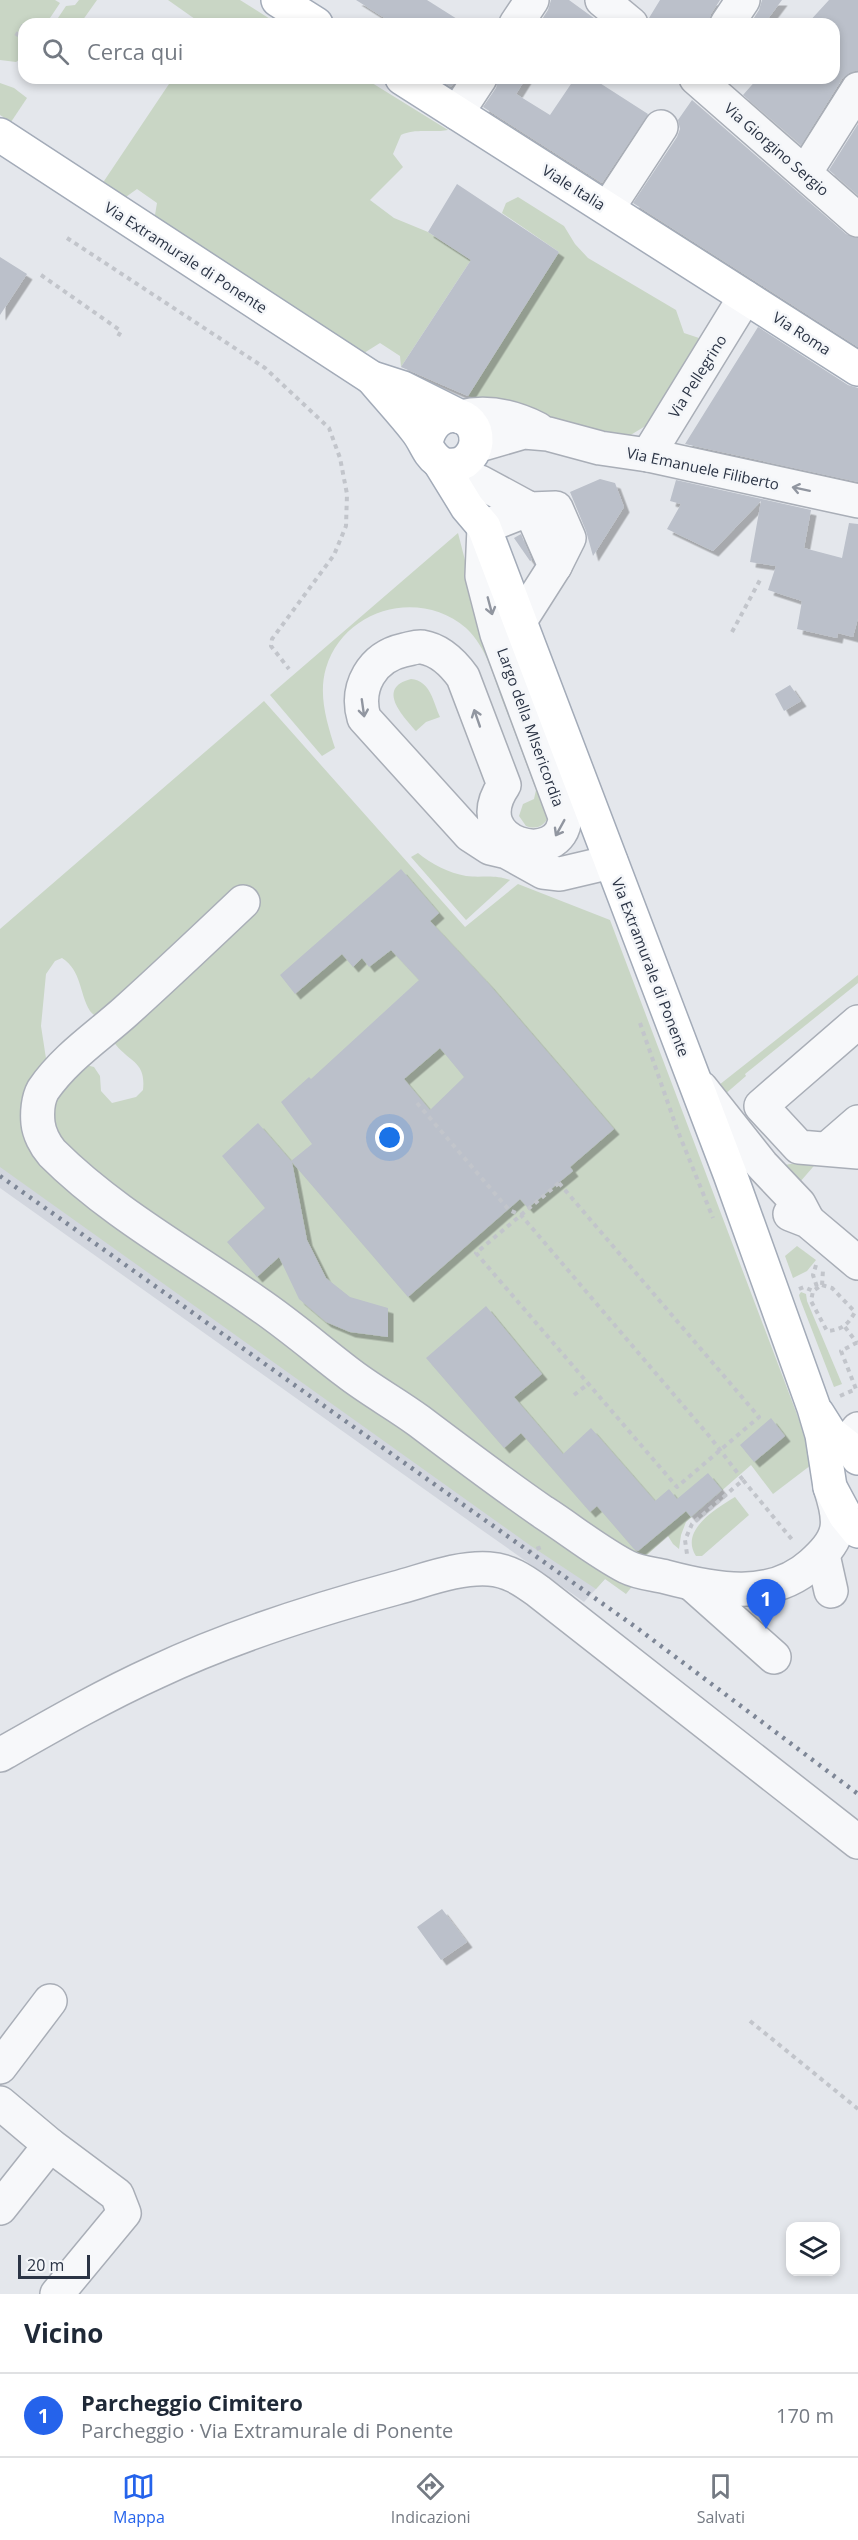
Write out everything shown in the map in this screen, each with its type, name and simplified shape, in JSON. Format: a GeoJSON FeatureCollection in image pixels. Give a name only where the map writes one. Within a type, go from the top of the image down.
{"type":"FeatureCollection","features":[{"type":"Feature","properties":{"kind":"main road"},"geometry":{"type":"LineString","coordinates":[[278,0],[306,18]]}},
{"type":"Feature","properties":{"kind":"main road","name":"Viale Italia"},"geometry":{"type":"LineString","coordinates":[[411,84],[746,297]]}},
{"type":"Feature","properties":{"kind":"main road","name":"Via Extramurale di Ponente"},"geometry":{"type":"LineString","coordinates":[[0,135],[372,378],[403,388],[461,417],[470,424],[476,434],[476,461],[485,500],[484,527]]}},
{"type":"Feature","properties":{"kind":"main road","name":"Via Roma"},"geometry":{"type":"LineString","coordinates":[[746,297],[858,369]]}},
{"type":"Feature","properties":{"kind":"main road","name":"Via Extramurale di Ponente"},"geometry":{"type":"LineString","coordinates":[[372,378],[433,453],[467,507],[484,527],[694,1078],[733,1157],[814,1408],[846,1446],[830,1487],[852,1527]]}},
{"type":"Feature","properties":{"kind":"main road"},"geometry":{"type":"LineString","coordinates":[[461,417],[448,415],[436,420],[428,430],[433,453],[452,466],[476,461]]}},
{"type":"Feature","properties":{"kind":"street"},"geometry":{"type":"LineString","coordinates":[[520,18],[532,0]]}},
{"type":"Feature","properties":{"kind":"street"},"geometry":{"type":"LineString","coordinates":[[602,0],[624,18]]}},
{"type":"Feature","properties":{"kind":"street"},"geometry":{"type":"LineString","coordinates":[[731,18],[743,0]]}},
{"type":"Feature","properties":{"kind":"street"},"geometry":{"type":"LineString","coordinates":[[457,113],[476,84]]}},
{"type":"Feature","properties":{"kind":"street","name":"Via Giorgino Sergio"},"geometry":{"type":"LineString","coordinates":[[703,84],[858,220]]}},
{"type":"Feature","properties":{"kind":"street"},"geometry":{"type":"LineString","coordinates":[[805,173],[858,89]]}},
{"type":"Feature","properties":{"kind":"street"},"geometry":{"type":"LineString","coordinates":[[608,208],[661,127]]}},
{"type":"Feature","properties":{"kind":"street","name":"Via Pellegrino"},"geometry":{"type":"LineString","coordinates":[[648,455],[746,297]]}},
{"type":"Feature","properties":{"kind":"street"},"geometry":{"type":"LineString","coordinates":[[461,417],[474,413],[506,417],[548,434]]}},
{"type":"Feature","properties":{"kind":"street"},"geometry":{"type":"LineString","coordinates":[[530,508],[476,461],[524,432],[548,434]]}},
{"type":"Feature","properties":{"kind":"street","name":"Via Emanuele Filiberto"},"geometry":{"type":"LineString","coordinates":[[548,434],[600,448],[648,455],[858,501]]}},
{"type":"Feature","properties":{"kind":"street"},"geometry":{"type":"LineString","coordinates":[[484,527],[530,508],[556,508],[569,538],[555,567],[520,621]]}},
{"type":"Feature","properties":{"kind":"street","name":"Largo della MIsericordia"},"geometry":{"type":"LineString","coordinates":[[484,527],[482,576],[497,634],[565,816],[560,832],[543,845],[530,847],[508,847],[490,848],[470,835],[364,718],[361,707],[364,684],[373,666],[394,652],[421,646],[441,654],[459,671],[504,786],[498,795],[494,816],[508,847],[543,872],[560,874],[612,862]]}},
{"type":"Feature","properties":{"kind":"street"},"geometry":{"type":"LineString","coordinates":[[454,816],[498,795]]}},
{"type":"Feature","properties":{"kind":"street"},"geometry":{"type":"LineString","coordinates":[[243,902],[130,1008],[72,1055],[51,1080],[41,1094],[38,1113],[38,1125],[48,1149],[132,1218],[258,1303],[350,1375],[417,1419],[503,1485],[630,1569],[689,1570],[748,1590],[767,1588],[786,1582],[818,1559],[852,1527]]}},
{"type":"Feature","properties":{"kind":"street"},"geometry":{"type":"LineString","coordinates":[[858,1022],[761,1106],[800,1147],[843,1150],[858,1122]]}},
{"type":"Feature","properties":{"kind":"street"},"geometry":{"type":"LineString","coordinates":[[773,1120],[858,1044]]}},
{"type":"Feature","properties":{"kind":"street"},"geometry":{"type":"LineString","coordinates":[[733,1157],[753,1188],[779,1209],[808,1221],[858,1263]]}},
{"type":"Feature","properties":{"kind":"street"},"geometry":{"type":"LineString","coordinates":[[818,1559],[831,1591]]}},
{"type":"Feature","properties":{"kind":"street"},"geometry":{"type":"LineString","coordinates":[[0,1755],[80,1710],[157,1671],[237,1639],[349,1601],[464,1570],[489,1569],[508,1572],[538,1591],[754,1763],[858,1842]]}},
{"type":"Feature","properties":{"kind":"street"},"geometry":{"type":"LineString","coordinates":[[689,1570],[774,1657]]}},
{"type":"Feature","properties":{"kind":"street"},"geometry":{"type":"LineString","coordinates":[[0,2067],[50,2001]]}},
{"type":"Feature","properties":{"kind":"street"},"geometry":{"type":"LineString","coordinates":[[0,2103],[50,2145],[117,2195],[124,2213],[57,2294]]}},
{"type":"Feature","properties":{"kind":"street"},"geometry":{"type":"LineString","coordinates":[[0,2208],[50,2145]]}},
{"type":"Feature","properties":{"kind":"path"},"geometry":{"type":"LineString","coordinates":[[15,36],[18,32]]}},
{"type":"Feature","properties":{"kind":"path"},"geometry":{"type":"LineString","coordinates":[[67,238],[265,368],[329,428],[340,458],[347,494],[346,526],[334,555],[272,639],[271,646],[289,669]]}},
{"type":"Feature","properties":{"kind":"path"},"geometry":{"type":"LineString","coordinates":[[40,275],[121,331],[116,340]]}},
{"type":"Feature","properties":{"kind":"path"},"geometry":{"type":"LineString","coordinates":[[732,632],[760,580]]}},
{"type":"Feature","properties":{"kind":"path"},"geometry":{"type":"LineString","coordinates":[[417,1103],[508,1210],[521,1215],[743,1480],[818,1559]]}},
{"type":"Feature","properties":{"kind":"path"},"geometry":{"type":"LineString","coordinates":[[558,1184],[759,1417],[677,1487],[476,1254],[521,1215],[558,1184]]}},
{"type":"Feature","properties":{"kind":"path"},"geometry":{"type":"LineString","coordinates":[[818,1262],[813,1275],[815,1289],[812,1301],[827,1331],[845,1327],[855,1312],[838,1293],[822,1285]]}},
{"type":"Feature","properties":{"kind":"path"},"geometry":{"type":"LineString","coordinates":[[822,1278],[822,1285]]}},
{"type":"Feature","properties":{"kind":"path"},"geometry":{"type":"LineString","coordinates":[[804,1287],[815,1289],[822,1285]]}},
{"type":"Feature","properties":{"kind":"path"},"geometry":{"type":"LineString","coordinates":[[845,1327],[857,1342],[841,1351],[848,1374]]}},
{"type":"Feature","properties":{"kind":"path"},"geometry":{"type":"LineString","coordinates":[[574,1395],[588,1384]]}},
{"type":"Feature","properties":{"kind":"path"},"geometry":{"type":"LineString","coordinates":[[689,1570],[686,1540],[692,1524],[743,1480]]}},
{"type":"Feature","properties":{"kind":"path"},"geometry":{"type":"LineString","coordinates":[[508,1572],[520,1555],[562,1537],[570,1530]]}},
{"type":"Feature","properties":{"kind":"path"},"geometry":{"type":"LineString","coordinates":[[750,2021],[858,2109]]}},
{"type":"Feature","properties":{"kind":"shaded area"},"geometry":{"type":"Polygon","coordinates":[[[0,1151],[605,1579],[584,1602],[479,1528],[0,1188],[0,1151]]]}},
{"type":"Feature","properties":{"kind":"green space"},"geometry":{"type":"Polygon","coordinates":[[[0,0],[55,0],[60,3],[50,18],[18,18],[18,60],[0,60],[0,0]]]}},
{"type":"Feature","properties":{"kind":"green space"},"geometry":{"type":"Polygon","coordinates":[[[79,0],[97,0],[84,18],[58,18],[66,6],[75,5],[79,0]]]}},
{"type":"Feature","properties":{"kind":"green space"},"geometry":{"type":"Polygon","coordinates":[[[168,0],[240,0],[268,18],[194,18],[168,0]]]}},
{"type":"Feature","properties":{"kind":"green space"},"geometry":{"type":"Polygon","coordinates":[[[0,83],[14,88],[27,98],[11,122],[0,115],[0,83]]]}},
{"type":"Feature","properties":{"kind":"green space"},"geometry":{"type":"Polygon","coordinates":[[[169,84],[374,84],[448,130],[412,132],[401,135],[393,154],[403,167],[370,200],[394,218],[428,232],[471,260],[401,367],[400,356],[380,343],[364,353],[154,221],[157,203],[137,189],[123,199],[102,184],[169,84]]]}},
{"type":"Feature","properties":{"kind":"green space"},"geometry":{"type":"Polygon","coordinates":[[[518,197],[564,226],[575,244],[588,258],[676,310],[684,333],[699,338],[647,425],[629,436],[592,432],[468,396],[559,252],[502,213],[506,203],[518,197]]]}},
{"type":"Feature","properties":{"kind":"green space"},"geometry":{"type":"Polygon","coordinates":[[[458,533],[475,599],[549,815],[545,822],[537,827],[526,826],[519,816],[523,804],[534,799],[536,790],[489,664],[473,636],[466,628],[448,616],[427,609],[406,607],[366,618],[349,631],[335,647],[326,668],[323,688],[324,709],[335,748],[322,756],[270,695],[458,533]]]}},
{"type":"Feature","properties":{"kind":"green space"},"geometry":{"type":"Polygon","coordinates":[[[411,679],[427,688],[440,717],[426,722],[416,731],[400,711],[394,696],[395,689],[400,683],[411,679]]]}},
{"type":"Feature","properties":{"kind":"green space"},"geometry":{"type":"Polygon","coordinates":[[[264,701],[465,927],[518,884],[610,920],[815,1462],[773,1494],[751,1465],[686,1522],[679,1549],[668,1536],[638,1563],[56,1146],[47,1098],[86,1065],[94,1067],[100,1076],[101,1091],[112,1103],[136,1097],[143,1090],[140,1068],[116,1045],[90,1011],[77,976],[62,958],[55,961],[46,974],[41,1026],[47,1065],[31,1136],[634,1584],[626,1594],[605,1579],[596,1589],[531,1546],[0,1167],[0,929],[264,701]]]}},
{"type":"Feature","properties":{"kind":"green space"},"geometry":{"type":"Polygon","coordinates":[[[418,853],[440,867],[460,875],[510,880],[466,920],[411,857],[418,853]]]}},
{"type":"Feature","properties":{"kind":"green space"},"geometry":{"type":"Polygon","coordinates":[[[858,975],[858,983],[745,1074],[746,1076],[724,1095],[719,1085],[858,975]]]}},
{"type":"Feature","properties":{"kind":"green space"},"geometry":{"type":"Polygon","coordinates":[[[819,1160],[800,1182],[784,1165],[819,1160]]]}},
{"type":"Feature","properties":{"kind":"green space"},"geometry":{"type":"Polygon","coordinates":[[[797,1246],[816,1260],[807,1271],[793,1278],[785,1256],[797,1246]]]}},
{"type":"Feature","properties":{"kind":"green space"},"geometry":{"type":"Polygon","coordinates":[[[801,1292],[806,1294],[842,1384],[834,1387],[800,1299],[801,1292]]]}},
{"type":"Feature","properties":{"kind":"green space"},"geometry":{"type":"Polygon","coordinates":[[[735,1497],[749,1515],[702,1556],[696,1556],[692,1546],[692,1537],[696,1529],[710,1514],[735,1497]]]}},
{"type":"Feature","properties":{"kind":"building"},"geometry":{"type":"Polygon","coordinates":[[[356,0],[427,0],[456,18],[384,18],[356,0]]]}},
{"type":"Feature","properties":{"kind":"building"},"geometry":{"type":"Polygon","coordinates":[[[551,0],[569,0],[594,18],[543,18],[551,0]]]}},
{"type":"Feature","properties":{"kind":"building"},"geometry":{"type":"Polygon","coordinates":[[[660,0],[720,0],[710,18],[649,18],[660,0]]]}},
{"type":"Feature","properties":{"kind":"building"},"geometry":{"type":"Polygon","coordinates":[[[762,0],[782,0],[768,18],[754,18],[762,0]]]}},
{"type":"Feature","properties":{"kind":"building"},"geometry":{"type":"Polygon","coordinates":[[[829,0],[858,0],[858,70],[849,73],[840,82],[840,18],[812,18],[829,0]]]}},
{"type":"Feature","properties":{"kind":"building"},"geometry":{"type":"Polygon","coordinates":[[[497,84],[522,84],[516,94],[550,115],[571,84],[601,84],[648,114],[602,183],[483,107],[497,84]]]}},
{"type":"Feature","properties":{"kind":"building"},"geometry":{"type":"Polygon","coordinates":[[[753,84],[839,84],[801,145],[743,95],[753,84]]]}},
{"type":"Feature","properties":{"kind":"building"},"geometry":{"type":"Polygon","coordinates":[[[692,100],[846,234],[858,238],[858,347],[633,203],[677,137],[680,129],[678,120],[692,100]]]}},
{"type":"Feature","properties":{"kind":"building"},"geometry":{"type":"Polygon","coordinates":[[[858,124],[858,195],[829,170],[858,124]]]}},
{"type":"Feature","properties":{"kind":"building"},"geometry":{"type":"Polygon","coordinates":[[[457,184],[559,252],[468,396],[401,367],[471,260],[428,232],[457,184]]]}},
{"type":"Feature","properties":{"kind":"building"},"geometry":{"type":"Polygon","coordinates":[[[0,257],[27,274],[0,315],[0,257]]]}},
{"type":"Feature","properties":{"kind":"building"},"geometry":{"type":"Polygon","coordinates":[[[758,327],[848,385],[858,388],[858,482],[685,444],[758,327]]]}},
{"type":"Feature","properties":{"kind":"building"},"geometry":{"type":"Polygon","coordinates":[[[600,479],[615,483],[624,507],[593,556],[586,531],[570,492],[600,479]]]}},
{"type":"Feature","properties":{"kind":"building"},"geometry":{"type":"Polygon","coordinates":[[[676,480],[811,510],[804,548],[842,558],[849,523],[858,524],[858,618],[853,637],[838,633],[837,638],[797,629],[802,601],[768,590],[776,566],[750,562],[761,501],[713,551],[667,529],[681,504],[670,501],[676,480]]]}},
{"type":"Feature","properties":{"kind":"building"},"geometry":{"type":"Polygon","coordinates":[[[521,534],[532,560],[530,561],[514,538],[521,534]]]}},
{"type":"Feature","properties":{"kind":"building"},"geometry":{"type":"Polygon","coordinates":[[[790,685],[801,701],[784,711],[775,694],[790,685]]]}},
{"type":"Feature","properties":{"kind":"building"},"geometry":{"type":"Polygon","coordinates":[[[401,869],[439,913],[430,921],[488,983],[614,1129],[570,1167],[573,1171],[528,1208],[520,1199],[408,1297],[291,1161],[312,1144],[281,1102],[309,1077],[311,1079],[419,980],[391,950],[369,967],[362,958],[353,967],[342,954],[295,994],[280,975],[401,869]],[[440,1048],[404,1079],[430,1110],[464,1077],[440,1048]]]}},
{"type":"Feature","properties":{"kind":"building"},"geometry":{"type":"Polygon","coordinates":[[[258,1123],[292,1162],[307,1240],[326,1278],[350,1297],[388,1308],[388,1337],[350,1332],[326,1322],[299,1299],[279,1257],[257,1277],[227,1242],[265,1208],[222,1156],[258,1123]]]}},
{"type":"Feature","properties":{"kind":"building"},"geometry":{"type":"Polygon","coordinates":[[[486,1306],[542,1374],[514,1397],[563,1454],[591,1428],[655,1501],[669,1489],[677,1499],[708,1473],[722,1490],[691,1517],[686,1511],[638,1551],[597,1506],[590,1512],[521,1433],[504,1448],[426,1358],[486,1306]]]}},
{"type":"Feature","properties":{"kind":"building"},"geometry":{"type":"Polygon","coordinates":[[[771,1418],[785,1436],[754,1462],[740,1445],[771,1418]]]}},
{"type":"Feature","properties":{"kind":"building"},"geometry":{"type":"Polygon","coordinates":[[[442,1909],[467,1942],[441,1960],[417,1927],[442,1909]]]}},
{"type":"Feature","properties":{"kind":"railway"},"geometry":{"type":"LineString","coordinates":[[0,1176],[637,1628],[858,1794]]}},
{"type":"Feature","properties":{"kind":"place","name":"Parcheggio Cimitero"},"geometry":{"type":"Point","coordinates":[766,1629]}}]}
